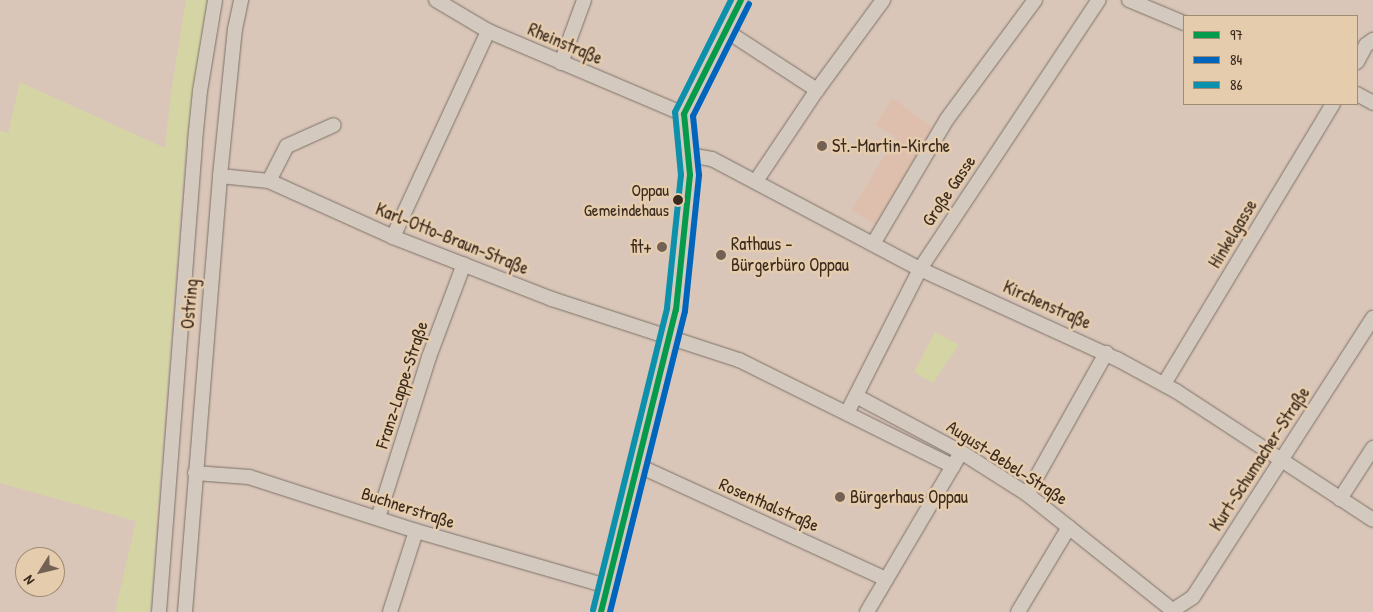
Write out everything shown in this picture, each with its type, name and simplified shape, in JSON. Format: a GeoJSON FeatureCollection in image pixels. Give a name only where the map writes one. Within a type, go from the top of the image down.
{"type":"FeatureCollection","features":[{"type":"Feature","properties":{"kind":"street"},"geometry":{"type":"LineString","coordinates":[[159,612],[195,141],[201,83],[215,0]]}},
{"type":"Feature","properties":{"kind":"street","name":"Ostring"},"geometry":{"type":"LineString","coordinates":[[185,612],[220,176],[235,29],[241,0]]}},
{"type":"Feature","properties":{"kind":"street","name":"Rheinstraße"},"geometry":{"type":"LineString","coordinates":[[436,0],[488,31],[684,114]]}},
{"type":"Feature","properties":{"kind":"street"},"geometry":{"type":"LineString","coordinates":[[561,63],[584,0]]}},
{"type":"Feature","properties":{"kind":"street"},"geometry":{"type":"LineString","coordinates":[[601,612],[671,337],[676,310],[690,175],[684,114],[724,30],[741,0]]}},
{"type":"Feature","properties":{"kind":"street"},"geometry":{"type":"LineString","coordinates":[[756,181],[817,90],[883,0]]}},
{"type":"Feature","properties":{"kind":"street"},"geometry":{"type":"LineString","coordinates":[[873,244],[947,119],[1035,0]]}},
{"type":"Feature","properties":{"kind":"street","name":"Große Gasse"},"geometry":{"type":"LineString","coordinates":[[847,413],[920,268],[1099,0]]}},
{"type":"Feature","properties":{"kind":"street"},"geometry":{"type":"LineString","coordinates":[[1129,0],[1183,23]]}},
{"type":"Feature","properties":{"kind":"street"},"geometry":{"type":"LineString","coordinates":[[724,30],[817,90]]}},
{"type":"Feature","properties":{"kind":"street"},"geometry":{"type":"LineString","coordinates":[[393,238],[488,31]]}},
{"type":"Feature","properties":{"kind":"street"},"geometry":{"type":"LineString","coordinates":[[1358,60],[1366,45],[1373,40]]}},
{"type":"Feature","properties":{"kind":"street"},"geometry":{"type":"LineString","coordinates":[[1358,95],[1373,103]]}},
{"type":"Feature","properties":{"kind":"street","name":"Hinkelgasse"},"geometry":{"type":"LineString","coordinates":[[1164,384],[1332,105]]}},
{"type":"Feature","properties":{"kind":"street"},"geometry":{"type":"LineString","coordinates":[[269,181],[287,146],[334,126]]}},
{"type":"Feature","properties":{"kind":"street","name":"Kirchenstraße"},"geometry":{"type":"LineString","coordinates":[[689,155],[712,159],[920,268],[1106,353],[1164,384],[1340,499],[1372,517]]}},
{"type":"Feature","properties":{"kind":"street","name":"Karl-Otto-Braun-Straße"},"geometry":{"type":"LineString","coordinates":[[220,176],[269,181],[393,238],[552,299],[671,337]]}},
{"type":"Feature","properties":{"kind":"street","name":"Franz-Lappe-Straße"},"geometry":{"type":"LineString","coordinates":[[378,518],[429,357],[464,264]]}},
{"type":"Feature","properties":{"kind":"street","name":"Kurt-Schumacher-Straße"},"geometry":{"type":"LineString","coordinates":[[1173,611],[1193,597],[1373,318]]}},
{"type":"Feature","properties":{"kind":"street","name":"August-Bebel-Straße"},"geometry":{"type":"LineString","coordinates":[[671,337],[739,360],[953,466]]}},
{"type":"Feature","properties":{"kind":"street"},"geometry":{"type":"LineString","coordinates":[[1027,494],[1106,353]]}},
{"type":"Feature","properties":{"kind":"street","name":"August-Bebel-Straße"},"geometry":{"type":"LineString","coordinates":[[856,396],[961,452],[1027,494],[1173,611]]}},
{"type":"Feature","properties":{"kind":"street"},"geometry":{"type":"LineString","coordinates":[[1340,499],[1373,448]]}},
{"type":"Feature","properties":{"kind":"street"},"geometry":{"type":"LineString","coordinates":[[867,612],[961,452]]}},
{"type":"Feature","properties":{"kind":"street","name":"Rosenthalstraße"},"geometry":{"type":"LineString","coordinates":[[637,465],[886,579]]}},
{"type":"Feature","properties":{"kind":"street","name":"Buchnerstraße"},"geometry":{"type":"LineString","coordinates":[[195,473],[249,477],[416,531],[607,586]]}},
{"type":"Feature","properties":{"kind":"street"},"geometry":{"type":"LineString","coordinates":[[1018,612],[1069,527]]}},
{"type":"Feature","properties":{"kind":"street"},"geometry":{"type":"LineString","coordinates":[[390,612],[416,531]]}},
{"type":"Feature","properties":{"kind":"shaded area"},"geometry":{"type":"Polygon","coordinates":[[[893,98],[933,128],[877,225],[851,211],[896,137],[875,125],[893,98]]]}},
{"type":"Feature","properties":{"kind":"green space"},"geometry":{"type":"Polygon","coordinates":[[[186,0],[207,0],[185,152],[150,612],[115,612],[136,521],[0,483],[0,131],[8,133],[20,82],[165,148],[171,92],[186,0]]]}},
{"type":"Feature","properties":{"kind":"green space"},"geometry":{"type":"Polygon","coordinates":[[[935,332],[959,345],[933,383],[914,372],[935,332]]]}},
{"type":"Feature","properties":{"kind":"transit line","name":"86"},"geometry":{"type":"LineString","coordinates":[[593,610],[667,308],[681,175],[675,112],[731,0]]}},
{"type":"Feature","properties":{"kind":"transit line","name":"97"},"geometry":{"type":"LineString","coordinates":[[601,612],[676,310],[690,175],[684,114],[741,0]]}},
{"type":"Feature","properties":{"kind":"transit line","name":"84"},"geometry":{"type":"LineString","coordinates":[[610,612],[685,311],[699,175],[693,116],[749,4]]}},
{"type":"Feature","properties":{"kind":"place","name":"St.-Martin-Kirche"},"geometry":{"type":"Point","coordinates":[822,146]}},
{"type":"Feature","properties":{"kind":"place","name":"Oppau Gemeindehaus"},"geometry":{"type":"Point","coordinates":[678,200]}},
{"type":"Feature","properties":{"kind":"place","name":"fit+"},"geometry":{"type":"Point","coordinates":[662,247]}},
{"type":"Feature","properties":{"kind":"place","name":"Rathaus - Bürgerbüro Oppau"},"geometry":{"type":"Point","coordinates":[721,255]}},
{"type":"Feature","properties":{"kind":"place","name":"Bürgerhaus Oppau"},"geometry":{"type":"Point","coordinates":[840,497]}}]}
